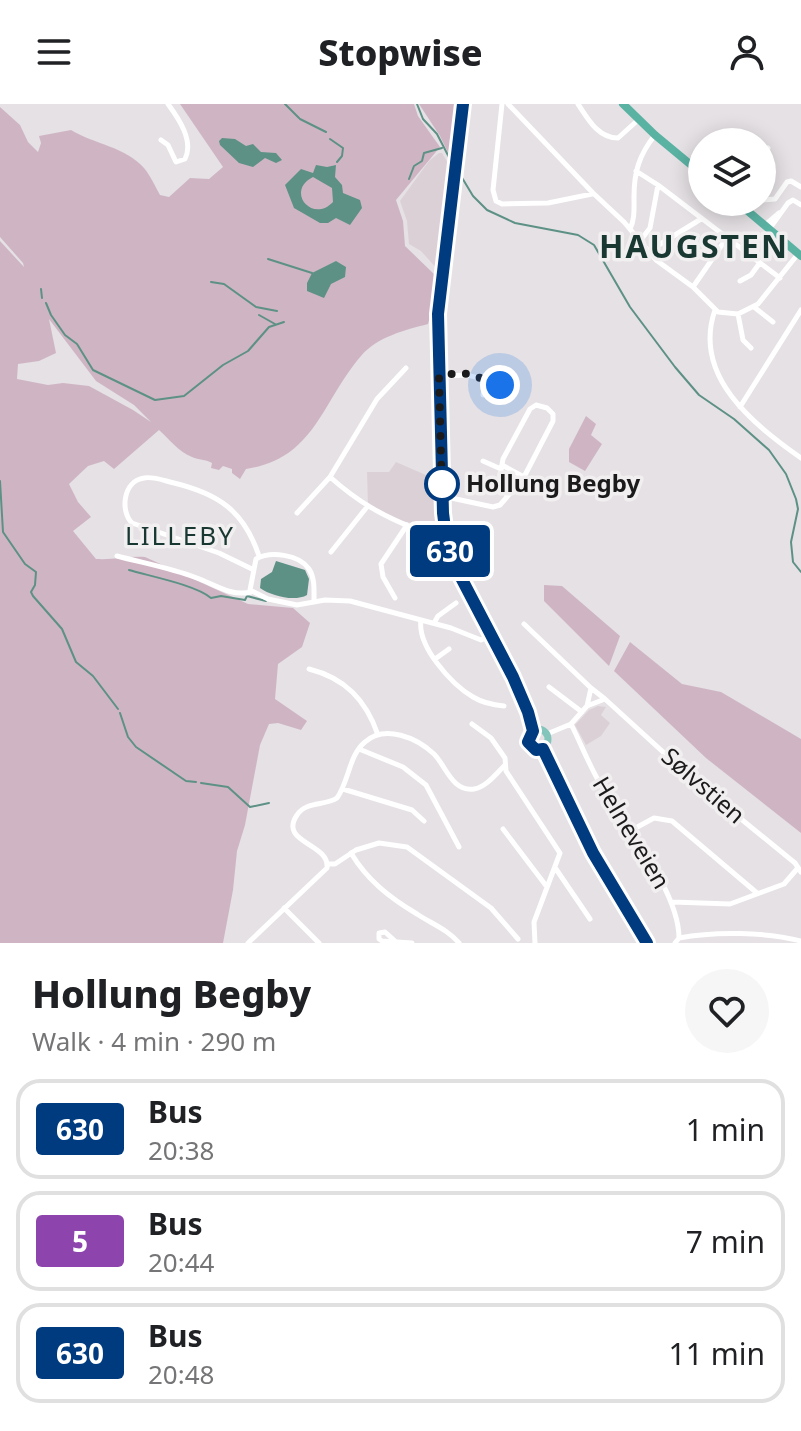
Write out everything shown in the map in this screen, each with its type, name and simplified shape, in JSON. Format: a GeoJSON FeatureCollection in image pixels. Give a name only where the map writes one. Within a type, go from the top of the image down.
{"type":"FeatureCollection","features":[{"type":"Feature","properties":{"kind":"highway"},"geometry":{"type":"LineString","coordinates":[[623,104],[688,162]]}},
{"type":"Feature","properties":{"kind":"highway"},"geometry":{"type":"LineString","coordinates":[[754,216],[800,254]]}},
{"type":"Feature","properties":{"kind":"main road"},"geometry":{"type":"LineString","coordinates":[[463,104],[439,295],[445,532],[456,568],[513,677],[533,731]]}},
{"type":"Feature","properties":{"kind":"main road"},"geometry":{"type":"LineString","coordinates":[[541,729],[547,734],[549,741],[543,749],[536,750],[530,746],[528,738],[533,731],[541,729]]}},
{"type":"Feature","properties":{"kind":"main road"},"geometry":{"type":"LineString","coordinates":[[543,749],[593,853],[647,943]]}},
{"type":"Feature","properties":{"kind":"street"},"geometry":{"type":"LineString","coordinates":[[161,140],[168,145],[176,162],[183,161],[188,155],[181,124],[168,104]]}},
{"type":"Feature","properties":{"kind":"street"},"geometry":{"type":"LineString","coordinates":[[502,104],[493,190],[495,200],[502,204],[548,203],[593,193]]}},
{"type":"Feature","properties":{"kind":"street"},"geometry":{"type":"LineString","coordinates":[[508,104],[612,209],[662,265],[693,287],[722,314],[738,314],[754,307],[800,254]]}},
{"type":"Feature","properties":{"kind":"street"},"geometry":{"type":"LineString","coordinates":[[578,104],[600,133],[610,138],[618,138],[638,120]]}},
{"type":"Feature","properties":{"kind":"street"},"geometry":{"type":"LineString","coordinates":[[630,229],[634,218],[639,158],[655,135]]}},
{"type":"Feature","properties":{"kind":"street"},"geometry":{"type":"LineString","coordinates":[[636,171],[780,278]]}},
{"type":"Feature","properties":{"kind":"street"},"geometry":{"type":"LineString","coordinates":[[767,227],[801,189],[791,181],[787,182],[776,198]]}},
{"type":"Feature","properties":{"kind":"street"},"geometry":{"type":"LineString","coordinates":[[640,241],[650,228],[658,185]]}},
{"type":"Feature","properties":{"kind":"street"},"geometry":{"type":"LineString","coordinates":[[793,200],[801,205]]}},
{"type":"Feature","properties":{"kind":"street"},"geometry":{"type":"LineString","coordinates":[[776,201],[782,210]]}},
{"type":"Feature","properties":{"kind":"street"},"geometry":{"type":"LineString","coordinates":[[649,251],[701,219]]}},
{"type":"Feature","properties":{"kind":"street"},"geometry":{"type":"LineString","coordinates":[[693,287],[726,239]]}},
{"type":"Feature","properties":{"kind":"street"},"geometry":{"type":"LineString","coordinates":[[740,281],[746,279],[759,264]]}},
{"type":"Feature","properties":{"kind":"street"},"geometry":{"type":"LineString","coordinates":[[754,307],[773,322]]}},
{"type":"Feature","properties":{"kind":"street"},"geometry":{"type":"LineString","coordinates":[[715,310],[712,348],[715,368],[726,392],[801,458]]}},
{"type":"Feature","properties":{"kind":"street"},"geometry":{"type":"LineString","coordinates":[[740,407],[801,310]]}},
{"type":"Feature","properties":{"kind":"street"},"geometry":{"type":"LineString","coordinates":[[738,314],[743,340],[751,348]]}},
{"type":"Feature","properties":{"kind":"street"},"geometry":{"type":"LineString","coordinates":[[297,513],[330,477],[377,399],[402,368]]}},
{"type":"Feature","properties":{"kind":"street"},"geometry":{"type":"LineString","coordinates":[[439,377],[469,374],[500,385]]}},
{"type":"Feature","properties":{"kind":"street"},"geometry":{"type":"LineString","coordinates":[[483,395],[485,380]]}},
{"type":"Feature","properties":{"kind":"street"},"geometry":{"type":"LineString","coordinates":[[442,496],[493,507],[500,505],[507,497],[524,477],[553,421],[553,414],[547,408],[536,405],[530,409],[502,467],[500,476],[507,497]]}},
{"type":"Feature","properties":{"kind":"street"},"geometry":{"type":"LineString","coordinates":[[483,461],[524,477]]}},
{"type":"Feature","properties":{"kind":"street"},"geometry":{"type":"LineString","coordinates":[[330,477],[367,507],[423,531],[445,532]]}},
{"type":"Feature","properties":{"kind":"street"},"geometry":{"type":"LineString","coordinates":[[252,569],[219,553],[132,523],[127,518],[125,507],[130,486],[141,478],[149,478],[184,486],[220,500],[246,526],[259,556]]}},
{"type":"Feature","properties":{"kind":"street"},"geometry":{"type":"LineString","coordinates":[[331,552],[367,507]]}},
{"type":"Feature","properties":{"kind":"street"},"geometry":{"type":"LineString","coordinates":[[395,598],[383,577],[381,564],[407,525]]}},
{"type":"Feature","properties":{"kind":"street"},"geometry":{"type":"LineString","coordinates":[[117,556],[196,577],[225,590],[251,592],[297,605],[314,601],[350,601],[434,623],[481,640],[490,636]]}},
{"type":"Feature","properties":{"kind":"street"},"geometry":{"type":"LineString","coordinates":[[251,592],[252,569],[259,556]]}},
{"type":"Feature","properties":{"kind":"street"},"geometry":{"type":"LineString","coordinates":[[259,556],[291,557],[304,564],[311,572],[314,601]]}},
{"type":"Feature","properties":{"kind":"street"},"geometry":{"type":"LineString","coordinates":[[434,623],[438,616],[456,603]]}},
{"type":"Feature","properties":{"kind":"street"},"geometry":{"type":"LineString","coordinates":[[421,620],[422,641],[435,659],[473,697],[504,706]]}},
{"type":"Feature","properties":{"kind":"street","name":"Sølvstien"},"geometry":{"type":"LineString","coordinates":[[524,624],[697,783],[795,863],[799,871]]}},
{"type":"Feature","properties":{"kind":"street"},"geometry":{"type":"LineString","coordinates":[[435,659],[449,649]]}},
{"type":"Feature","properties":{"kind":"street"},"geometry":{"type":"LineString","coordinates":[[309,669],[343,683],[354,693],[366,706],[378,735]]}},
{"type":"Feature","properties":{"kind":"street"},"geometry":{"type":"LineString","coordinates":[[549,687],[582,712]]}},
{"type":"Feature","properties":{"kind":"street"},"geometry":{"type":"LineString","coordinates":[[547,734],[571,724],[587,706],[591,688]]}},
{"type":"Feature","properties":{"kind":"street"},"geometry":{"type":"LineString","coordinates":[[587,706],[605,699]]}},
{"type":"Feature","properties":{"kind":"street"},"geometry":{"type":"LineString","coordinates":[[472,724],[491,738],[505,758],[504,766],[559,848],[556,868],[534,922],[535,943]]}},
{"type":"Feature","properties":{"kind":"street","name":"Helneveien"},"geometry":{"type":"LineString","coordinates":[[571,724],[598,779],[672,902],[677,913],[677,941]]}},
{"type":"Feature","properties":{"kind":"street"},"geometry":{"type":"LineString","coordinates":[[328,864],[319,850],[298,838],[294,822],[302,809],[337,798],[359,749],[368,739],[397,734],[421,744],[436,757],[453,781],[465,788],[480,787],[504,766]]}},
{"type":"Feature","properties":{"kind":"street"},"geometry":{"type":"LineString","coordinates":[[359,749],[403,767],[426,785],[459,847]]}},
{"type":"Feature","properties":{"kind":"street"},"geometry":{"type":"LineString","coordinates":[[343,789],[412,810],[424,821]]}},
{"type":"Feature","properties":{"kind":"street"},"geometry":{"type":"LineString","coordinates":[[630,831],[654,818],[672,821],[757,893]]}},
{"type":"Feature","properties":{"kind":"street"},"geometry":{"type":"LineString","coordinates":[[503,829],[547,887]]}},
{"type":"Feature","properties":{"kind":"street"},"geometry":{"type":"LineString","coordinates":[[328,864],[335,864],[351,853],[379,843],[407,847],[491,908],[518,939]]}},
{"type":"Feature","properties":{"kind":"street"},"geometry":{"type":"LineString","coordinates":[[351,853],[372,882],[418,915],[447,931],[459,943]]}},
{"type":"Feature","properties":{"kind":"street"},"geometry":{"type":"LineString","coordinates":[[248,943],[326,870],[328,864]]}},
{"type":"Feature","properties":{"kind":"street"},"geometry":{"type":"LineString","coordinates":[[556,868],[590,919]]}},
{"type":"Feature","properties":{"kind":"street"},"geometry":{"type":"LineString","coordinates":[[672,902],[730,904],[784,884],[799,871]]}},
{"type":"Feature","properties":{"kind":"street"},"geometry":{"type":"LineString","coordinates":[[284,908],[319,943]]}},
{"type":"Feature","properties":{"kind":"street"},"geometry":{"type":"LineString","coordinates":[[677,941],[701,934],[767,935],[801,941]]}},
{"type":"Feature","properties":{"kind":"street"},"geometry":{"type":"LineString","coordinates":[[395,941],[412,943]]}},
{"type":"Feature","properties":{"kind":"shaded area"},"geometry":{"type":"Polygon","coordinates":[[[180,104],[414,104],[418,116],[440,147],[396,200],[403,221],[405,246],[436,276],[428,324],[392,335],[368,349],[302,441],[269,463],[246,469],[240,479],[232,473],[232,469],[223,466],[219,470],[211,468],[212,463],[187,455],[159,430],[114,469],[104,461],[88,466],[69,484],[78,502],[91,517],[73,531],[96,559],[145,557],[248,604],[293,608],[310,623],[302,647],[278,664],[275,699],[307,721],[301,730],[278,723],[269,724],[260,745],[237,851],[223,943],[0,943],[0,241],[24,267],[0,237],[0,107],[20,125],[28,142],[38,152],[41,143],[39,136],[71,130],[137,161],[160,195],[169,197],[190,178],[209,179],[223,167],[180,104]],[[49,319],[56,353],[39,361],[18,364],[17,379],[48,385],[89,386],[151,422],[134,405],[96,381],[49,319]]]}},
{"type":"Feature","properties":{"kind":"shaded area"},"geometry":{"type":"Polygon","coordinates":[[[419,104],[460,104],[452,161],[440,136],[419,104]]]}},
{"type":"Feature","properties":{"kind":"shaded area"},"geometry":{"type":"Polygon","coordinates":[[[222,138],[235,139],[246,146],[253,144],[261,152],[276,153],[282,160],[276,163],[265,158],[253,167],[239,163],[220,145],[222,138]]]}},
{"type":"Feature","properties":{"kind":"shaded area"},"geometry":{"type":"Polygon","coordinates":[[[439,153],[452,170],[439,271],[421,251],[409,244],[407,221],[400,201],[429,161],[439,153]]]}},
{"type":"Feature","properties":{"kind":"shaded area"},"geometry":{"type":"Polygon","coordinates":[[[316,165],[336,165],[335,177],[342,185],[343,193],[360,200],[362,208],[350,225],[336,218],[320,223],[294,208],[285,185],[301,169],[313,173],[316,165]],[[313,177],[305,183],[301,197],[310,207],[325,208],[333,202],[332,188],[313,177]]]}},
{"type":"Feature","properties":{"kind":"shaded area"},"geometry":{"type":"Polygon","coordinates":[[[336,261],[346,267],[345,277],[331,284],[324,298],[307,291],[312,273],[336,261]]]}},
{"type":"Feature","properties":{"kind":"shaded area"},"geometry":{"type":"Polygon","coordinates":[[[586,416],[596,424],[591,435],[602,444],[585,471],[569,462],[569,449],[586,416]]]}},
{"type":"Feature","properties":{"kind":"shaded area"},"geometry":{"type":"Polygon","coordinates":[[[396,462],[435,479],[436,529],[403,521],[368,505],[367,472],[389,472],[396,462]]]}},
{"type":"Feature","properties":{"kind":"shaded area"},"geometry":{"type":"Polygon","coordinates":[[[276,561],[305,570],[309,579],[307,595],[283,597],[260,588],[261,579],[272,572],[276,561]]]}},
{"type":"Feature","properties":{"kind":"shaded area"},"geometry":{"type":"Polygon","coordinates":[[[544,585],[562,586],[620,636],[609,666],[544,601],[544,585]]]}},
{"type":"Feature","properties":{"kind":"shaded area"},"geometry":{"type":"Polygon","coordinates":[[[630,642],[682,684],[721,692],[801,739],[801,833],[706,758],[614,671],[630,642]]]}},
{"type":"Feature","properties":{"kind":"shaded area"},"geometry":{"type":"Polygon","coordinates":[[[606,707],[601,715],[610,723],[601,736],[586,745],[575,725],[589,710],[606,707]]]}},
{"type":"Feature","properties":{"kind":"waterway"},"geometry":{"type":"LineString","coordinates":[[285,104],[299,118]]}},
{"type":"Feature","properties":{"kind":"waterway"},"geometry":{"type":"LineString","coordinates":[[417,104],[423,119],[437,134],[452,163]]}},
{"type":"Feature","properties":{"kind":"waterway"},"geometry":{"type":"LineString","coordinates":[[300,119],[326,132]]}},
{"type":"Feature","properties":{"kind":"waterway"},"geometry":{"type":"LineString","coordinates":[[330,139],[343,148],[337,162]]}},
{"type":"Feature","properties":{"kind":"waterway"},"geometry":{"type":"LineString","coordinates":[[409,179],[424,153],[442,148]]}},
{"type":"Feature","properties":{"kind":"waterway"},"geometry":{"type":"LineString","coordinates":[[461,176],[473,196],[487,210],[515,223],[578,235],[594,245],[630,307],[675,367],[699,395],[734,419],[769,450],[786,474],[798,509],[791,542],[793,562],[801,572]]}},
{"type":"Feature","properties":{"kind":"waterway"},"geometry":{"type":"LineString","coordinates":[[268,259],[312,273]]}},
{"type":"Feature","properties":{"kind":"waterway"},"geometry":{"type":"LineString","coordinates":[[211,282],[224,284],[256,307],[277,311]]}},
{"type":"Feature","properties":{"kind":"waterway"},"geometry":{"type":"LineString","coordinates":[[41,289],[42,298]]}},
{"type":"Feature","properties":{"kind":"waterway"},"geometry":{"type":"LineString","coordinates":[[46,303],[65,335],[77,344],[93,370],[155,400],[184,396],[223,365],[248,351],[269,327],[284,322]]}},
{"type":"Feature","properties":{"kind":"waterway"},"geometry":{"type":"LineString","coordinates":[[259,315],[275,324]]}},
{"type":"Feature","properties":{"kind":"waterway"},"geometry":{"type":"LineString","coordinates":[[0,481],[3,532],[25,564],[36,572],[31,592],[33,596],[62,629],[76,662],[93,676],[118,709]]}},
{"type":"Feature","properties":{"kind":"waterway"},"geometry":{"type":"LineString","coordinates":[[129,570],[184,585],[211,598],[221,596],[245,600],[247,596],[266,601]]}},
{"type":"Feature","properties":{"kind":"waterway"},"geometry":{"type":"LineString","coordinates":[[120,713],[128,737],[136,747],[186,781],[196,782]]}},
{"type":"Feature","properties":{"kind":"waterway"},"geometry":{"type":"LineString","coordinates":[[201,783],[228,787],[250,807],[269,803]]}},
{"type":"Feature","properties":{"kind":"bus line","name":"630"},"geometry":{"type":"LineString","coordinates":[[463,104],[439,295],[437,337],[446,536],[456,568],[528,712],[533,731],[528,742],[536,750],[543,749],[593,853],[647,943]]}},
{"type":"Feature","properties":{"kind":"place","name":"Hollung Begby"},"geometry":{"type":"Point","coordinates":[442,484]}},
{"type":"Feature","properties":{"kind":"district","name":"HAUGSTEN"},"geometry":{"type":"Point","coordinates":[694,247]}},
{"type":"Feature","properties":{"kind":"district","name":"LILLEBY"},"geometry":{"type":"Point","coordinates":[180,536]}},
{"type":"Feature","properties":{"kind":"route"},"geometry":{"type":"LineString","coordinates":[[442,484],[442,496],[439,377],[469,374],[500,385]]}}]}
